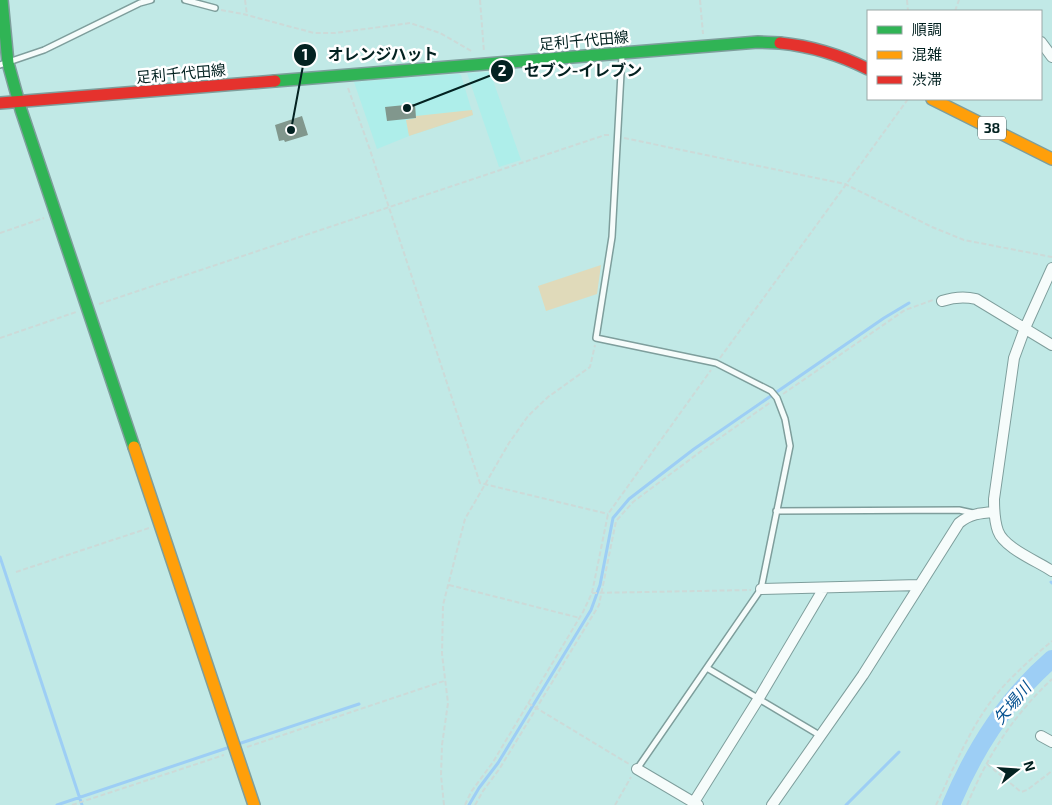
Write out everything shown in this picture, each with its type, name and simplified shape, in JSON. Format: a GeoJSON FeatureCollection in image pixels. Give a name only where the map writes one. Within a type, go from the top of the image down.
{"type":"FeatureCollection","features":[{"type":"Feature","properties":{"kind":"main road"},"geometry":{"type":"LineString","coordinates":[[2,0],[4,64],[19,102],[254,805]]}},
{"type":"Feature","properties":{"kind":"main road","name":"足利千代田線"},"geometry":{"type":"LineString","coordinates":[[0,103],[345,75],[484,60],[758,42],[798,44],[829,51],[867,68]]}},
{"type":"Feature","properties":{"kind":"main road","name":"38"},"geometry":{"type":"LineString","coordinates":[[934,100],[1052,158]]}},
{"type":"Feature","properties":{"kind":"street"},"geometry":{"type":"LineString","coordinates":[[1042,43],[1052,57]]}},
{"type":"Feature","properties":{"kind":"street"},"geometry":{"type":"LineString","coordinates":[[1052,268],[1025,328],[1014,358],[994,499],[994,512],[1001,537],[1019,551],[1052,570]]}},
{"type":"Feature","properties":{"kind":"street"},"geometry":{"type":"LineString","coordinates":[[942,301],[955,297],[976,299],[1052,345]]}},
{"type":"Feature","properties":{"kind":"street"},"geometry":{"type":"LineString","coordinates":[[772,805],[863,675],[959,523],[967,517],[976,514],[994,512]]}},
{"type":"Feature","properties":{"kind":"street"},"geometry":{"type":"LineString","coordinates":[[761,589],[919,585]]}},
{"type":"Feature","properties":{"kind":"street"},"geometry":{"type":"LineString","coordinates":[[637,768],[696,804],[824,588]]}},
{"type":"Feature","properties":{"kind":"street"},"geometry":{"type":"LineString","coordinates":[[1041,736],[1052,742]]}},
{"type":"Feature","properties":{"kind":"lane"},"geometry":{"type":"LineString","coordinates":[[4,64],[44,50],[140,3],[151,0]]}},
{"type":"Feature","properties":{"kind":"lane"},"geometry":{"type":"LineString","coordinates":[[185,0],[215,8]]}},
{"type":"Feature","properties":{"kind":"lane"},"geometry":{"type":"LineString","coordinates":[[622,52],[612,237],[596,338],[716,363],[770,391],[777,398],[785,419],[790,446],[761,589],[637,768]]}},
{"type":"Feature","properties":{"kind":"lane"},"geometry":{"type":"LineString","coordinates":[[776,511],[959,510],[976,514]]}},
{"type":"Feature","properties":{"kind":"lane"},"geometry":{"type":"LineString","coordinates":[[707,668],[822,736]]}},
{"type":"Feature","properties":{"kind":"path"},"geometry":{"type":"LineString","coordinates":[[245,0],[247,15]]}},
{"type":"Feature","properties":{"kind":"path"},"geometry":{"type":"LineString","coordinates":[[480,0],[484,60]]}},
{"type":"Feature","properties":{"kind":"path"},"geometry":{"type":"LineString","coordinates":[[700,0],[703,46]]}},
{"type":"Feature","properties":{"kind":"path"},"geometry":{"type":"LineString","coordinates":[[215,8],[314,34],[410,23],[440,33],[484,60]]}},
{"type":"Feature","properties":{"kind":"path"},"geometry":{"type":"LineString","coordinates":[[345,75],[345,80],[390,208],[480,482],[608,514]]}},
{"type":"Feature","properties":{"kind":"path"},"geometry":{"type":"LineString","coordinates":[[466,805],[471,792],[493,762],[580,618],[592,593],[608,514],[846,184],[898,116],[907,100]]}},
{"type":"Feature","properties":{"kind":"path"},"geometry":{"type":"LineString","coordinates":[[0,338],[604,135],[618,136],[846,184],[964,240],[1052,257]]}},
{"type":"Feature","properties":{"kind":"path"},"geometry":{"type":"LineString","coordinates":[[0,233],[56,214]]}},
{"type":"Feature","properties":{"kind":"path"},"geometry":{"type":"LineString","coordinates":[[475,805],[483,790],[500,768],[600,605],[616,521],[633,502],[704,449],[905,310],[933,300],[942,301]]}},
{"type":"Feature","properties":{"kind":"path"},"geometry":{"type":"LineString","coordinates":[[444,805],[441,775],[442,745],[448,703],[442,654],[443,605],[465,519],[504,450],[528,416],[548,397],[590,367],[596,338]]}},
{"type":"Feature","properties":{"kind":"path"},"geometry":{"type":"LineString","coordinates":[[16,572],[160,524]]}},
{"type":"Feature","properties":{"kind":"path"},"geometry":{"type":"LineString","coordinates":[[448,586],[580,618]]}},
{"type":"Feature","properties":{"kind":"path"},"geometry":{"type":"LineString","coordinates":[[592,593],[761,589]]}},
{"type":"Feature","properties":{"kind":"path"},"geometry":{"type":"LineString","coordinates":[[936,805],[965,744],[991,701],[1003,686],[1052,641]]}},
{"type":"Feature","properties":{"kind":"path"},"geometry":{"type":"LineString","coordinates":[[966,805],[995,747],[1031,699],[1052,679]]}},
{"type":"Feature","properties":{"kind":"path"},"geometry":{"type":"LineString","coordinates":[[72,805],[444,681]]}},
{"type":"Feature","properties":{"kind":"path"},"geometry":{"type":"LineString","coordinates":[[528,703],[637,768],[615,805]]}},
{"type":"Feature","properties":{"kind":"path"},"geometry":{"type":"LineString","coordinates":[[987,764],[1021,792],[1027,790],[1052,770]]}},
{"type":"Feature","properties":{"kind":"shaded area"},"geometry":{"type":"Polygon","coordinates":[[[490,72],[521,160],[499,167],[467,73],[490,72]]]}},
{"type":"Feature","properties":{"kind":"shaded area"},"geometry":{"type":"Polygon","coordinates":[[[461,75],[473,115],[409,136],[377,149],[354,82],[461,75]]]}},
{"type":"Feature","properties":{"kind":"shaded area"},"geometry":{"type":"Polygon","coordinates":[[[472,110],[473,115],[409,136],[406,120],[416,118],[416,116],[472,110]]]}},
{"type":"Feature","properties":{"kind":"shaded area"},"geometry":{"type":"Polygon","coordinates":[[[601,265],[597,294],[546,311],[538,286],[601,265]]]}},
{"type":"Feature","properties":{"kind":"building"},"geometry":{"type":"Polygon","coordinates":[[[415,104],[416,118],[387,121],[385,107],[415,104]]]}},
{"type":"Feature","properties":{"kind":"building"},"geometry":{"type":"Polygon","coordinates":[[[302,116],[308,135],[285,142],[284,140],[279,141],[275,125],[302,116]]]}},
{"type":"Feature","properties":{"kind":"waterway"},"geometry":{"type":"LineString","coordinates":[[469,805],[498,763],[591,610],[600,585],[613,518],[629,499],[694,449],[884,318],[909,303]]}},
{"type":"Feature","properties":{"kind":"waterway"},"geometry":{"type":"LineString","coordinates":[[0,557],[82,805]]}},
{"type":"Feature","properties":{"kind":"waterway","name":"矢場川"},"geometry":{"type":"LineString","coordinates":[[951,805],[970,764],[993,726],[1020,691],[1052,659]]}},
{"type":"Feature","properties":{"kind":"waterway"},"geometry":{"type":"LineString","coordinates":[[238,744],[359,704]]}},
{"type":"Feature","properties":{"kind":"waterway"},"geometry":{"type":"LineString","coordinates":[[57,805],[230,747]]}},
{"type":"Feature","properties":{"kind":"waterway"},"geometry":{"type":"LineString","coordinates":[[846,805],[899,752]]}},
{"type":"Feature","properties":{"kind":"traffic: fast"},"geometry":{"type":"LineString","coordinates":[[2,0],[8,63],[21,110],[134,447]]}},
{"type":"Feature","properties":{"kind":"traffic: fast"},"geometry":{"type":"LineString","coordinates":[[275,81],[758,42],[780,43]]}},
{"type":"Feature","properties":{"kind":"traffic: slow"},"geometry":{"type":"LineString","coordinates":[[934,100],[1052,159]]}},
{"type":"Feature","properties":{"kind":"traffic: slow"},"geometry":{"type":"LineString","coordinates":[[134,447],[254,805]]}},
{"type":"Feature","properties":{"kind":"traffic: jam"},"geometry":{"type":"LineString","coordinates":[[780,43],[803,46],[825,52],[847,59],[867,69]]}},
{"type":"Feature","properties":{"kind":"traffic: jam"},"geometry":{"type":"LineString","coordinates":[[0,103],[275,81]]}},
{"type":"Feature","properties":{"kind":"place","name":"セブン-イレブン"},"geometry":{"type":"Point","coordinates":[407,108]}},
{"type":"Feature","properties":{"kind":"place","name":"オレンジハット"},"geometry":{"type":"Point","coordinates":[291,130]}}]}
